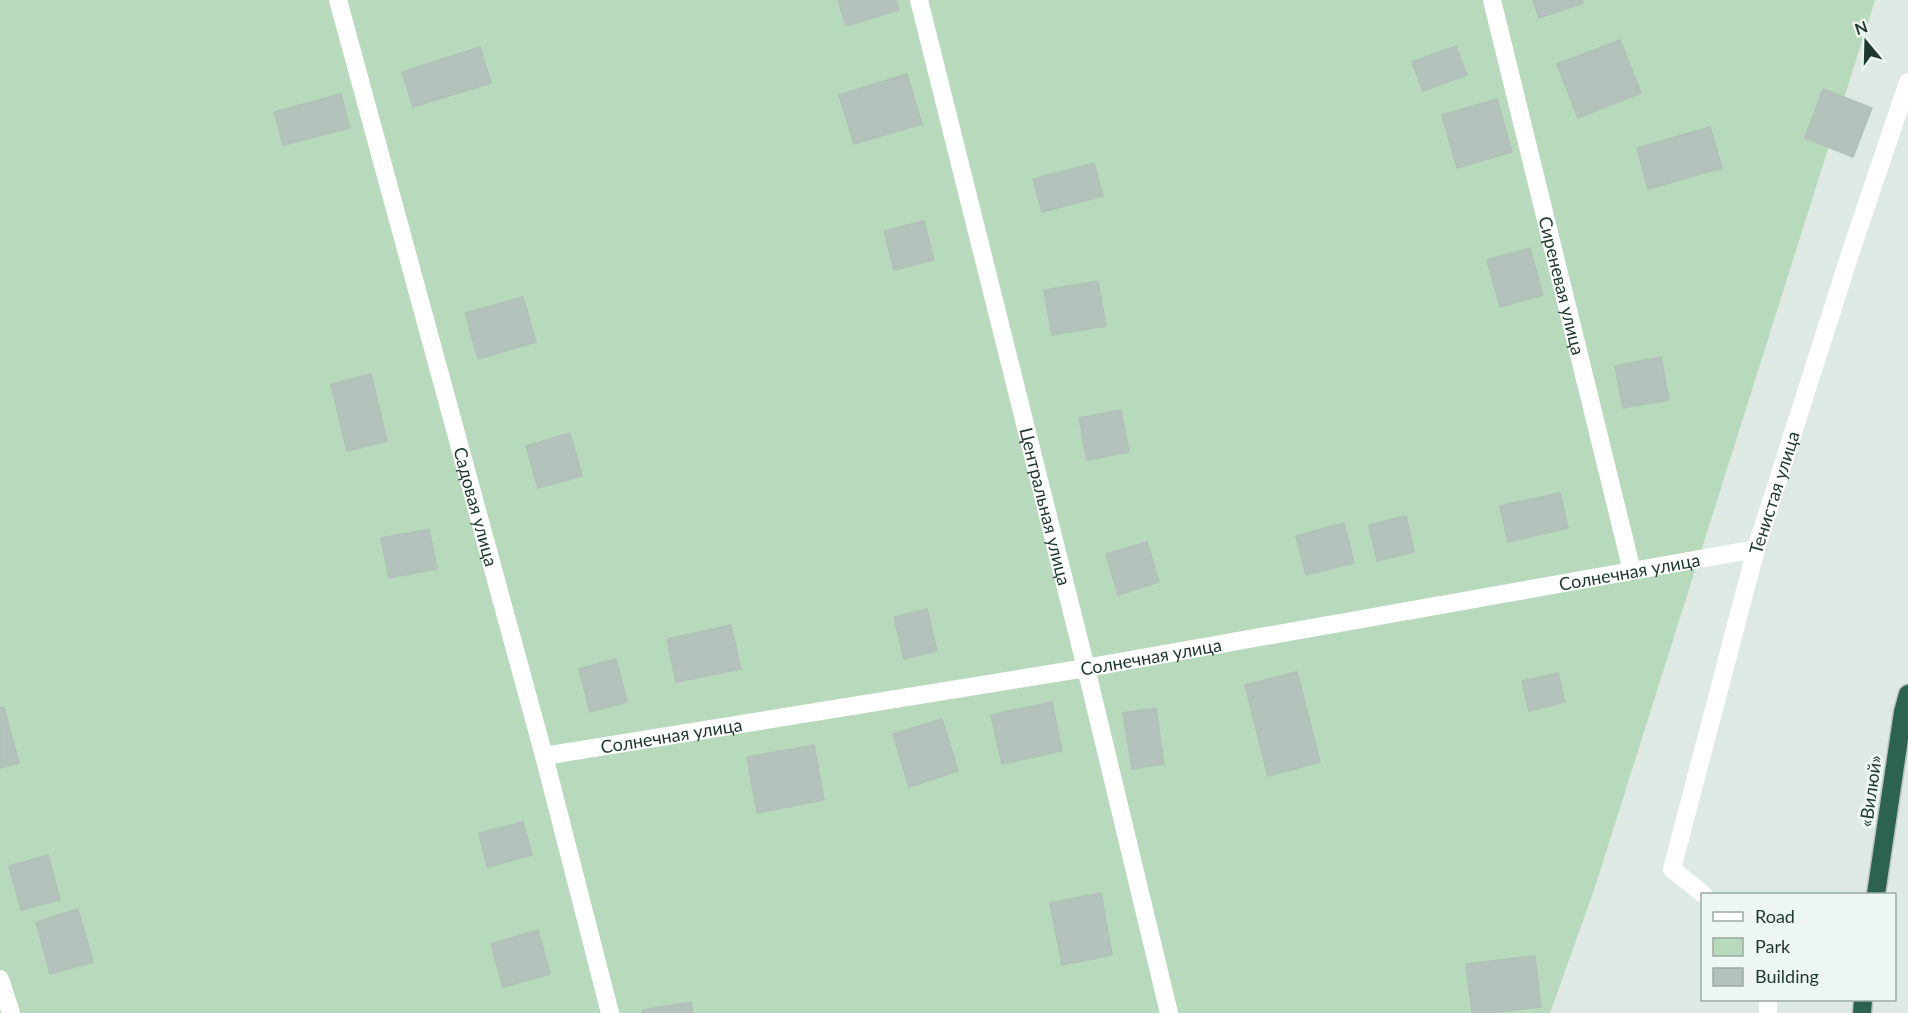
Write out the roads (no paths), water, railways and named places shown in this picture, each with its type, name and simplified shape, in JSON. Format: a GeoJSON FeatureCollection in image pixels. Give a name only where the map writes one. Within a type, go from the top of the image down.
{"type":"FeatureCollection","features":[{"type":"Feature","properties":{"kind":"highway","name":"«Вилюй»"},"geometry":{"type":"LineString","coordinates":[[1876,893],[1903,712],[1908,694]]}},
{"type":"Feature","properties":{"kind":"street","name":"Садовая улица"},"geometry":{"type":"LineString","coordinates":[[338,0],[544,756],[610,1013]]}},
{"type":"Feature","properties":{"kind":"street","name":"Центральная улица"},"geometry":{"type":"LineString","coordinates":[[919,0],[1086,668],[1169,1013]]}},
{"type":"Feature","properties":{"kind":"street","name":"Сиреневая улица"},"geometry":{"type":"LineString","coordinates":[[1492,0],[1632,571]]}},
{"type":"Feature","properties":{"kind":"street","name":"Тенистая улица"},"geometry":{"type":"LineString","coordinates":[[1702,893],[1672,869],[1756,549],[1908,82]]}},
{"type":"Feature","properties":{"kind":"street","name":"Солнечная улица"},"geometry":{"type":"LineString","coordinates":[[544,756],[1086,668],[1756,549]]}},
{"type":"Feature","properties":{"kind":"street"},"geometry":{"type":"LineString","coordinates":[[0,980],[11,1013]]}}]}
